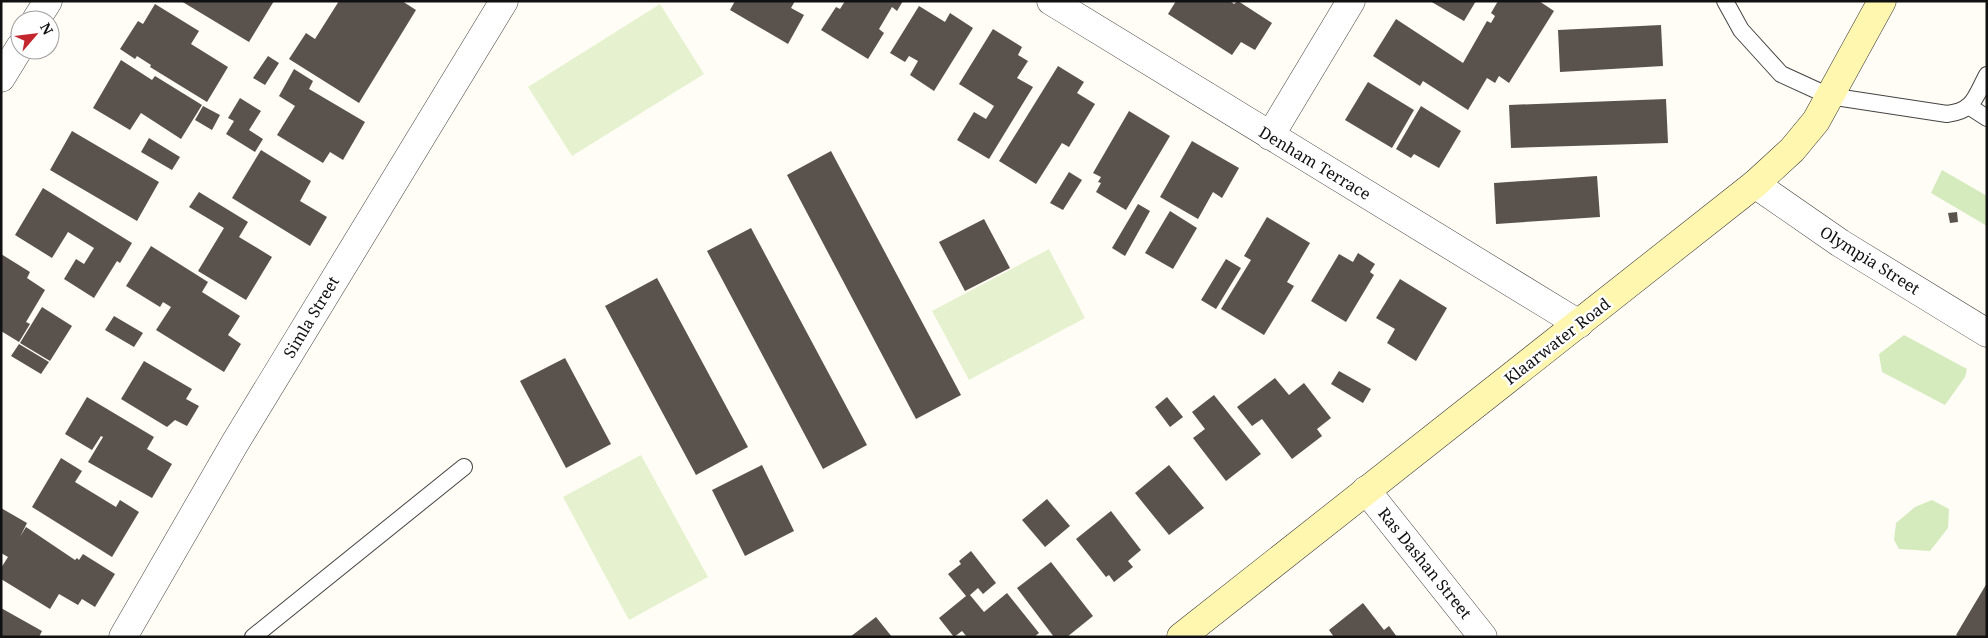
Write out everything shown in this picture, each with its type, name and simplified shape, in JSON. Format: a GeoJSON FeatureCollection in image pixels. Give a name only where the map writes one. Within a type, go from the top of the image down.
{"type":"FeatureCollection","features":[{"type":"Feature","properties":{"kind":"street","name":"Simla Street"},"geometry":{"type":"LineString","coordinates":[[124,637],[235,443],[504,1]]}},
{"type":"Feature","properties":{"kind":"street","name":"Denham Terrace"},"geometry":{"type":"LineString","coordinates":[[1051,1],[1579,324]]}},
{"type":"Feature","properties":{"kind":"street"},"geometry":{"type":"LineString","coordinates":[[1270,136],[1351,1]]}},
{"type":"Feature","properties":{"kind":"street","name":"Klaarwater Road"},"geometry":{"type":"LineString","coordinates":[[1181,637],[1755,184],[1792,150],[1816,120],[1882,1]]}},
{"type":"Feature","properties":{"kind":"street"},"geometry":{"type":"LineString","coordinates":[[1,78],[12,60]]}},
{"type":"Feature","properties":{"kind":"street","name":"Olympia Street"},"geometry":{"type":"LineString","coordinates":[[1755,184],[1840,243],[1987,333]]}},
{"type":"Feature","properties":{"kind":"street","name":"Ras Dashan Street"},"geometry":{"type":"LineString","coordinates":[[1366,490],[1484,637]]}},
{"type":"Feature","properties":{"kind":"lane"},"geometry":{"type":"LineString","coordinates":[[1725,1],[1741,30],[1781,74],[1829,96],[1947,114],[1959,113],[1970,107],[1987,75]]}},
{"type":"Feature","properties":{"kind":"lane"},"geometry":{"type":"LineString","coordinates":[[1970,107],[1987,118]]}},
{"type":"Feature","properties":{"kind":"lane"},"geometry":{"type":"LineString","coordinates":[[253,637],[464,467]]}},
{"type":"Feature","properties":{"kind":"green space"},"geometry":{"type":"Polygon","coordinates":[[[660,4],[704,74],[572,156],[528,87],[660,4]]]}},
{"type":"Feature","properties":{"kind":"green space"},"geometry":{"type":"Polygon","coordinates":[[[1942,170],[1987,196],[1987,226],[1931,193],[1942,170]]]}},
{"type":"Feature","properties":{"kind":"green space"},"geometry":{"type":"Polygon","coordinates":[[[1049,249],[1085,318],[969,380],[932,311],[1049,249]]]}},
{"type":"Feature","properties":{"kind":"green space"},"geometry":{"type":"Polygon","coordinates":[[[1904,335],[1967,369],[1965,377],[1945,405],[1882,372],[1879,354],[1904,335]]]}},
{"type":"Feature","properties":{"kind":"green space"},"geometry":{"type":"Polygon","coordinates":[[[641,455],[708,577],[629,620],[563,497],[641,455]]]}},
{"type":"Feature","properties":{"kind":"green space"},"geometry":{"type":"Polygon","coordinates":[[[1932,500],[1949,509],[1948,528],[1930,551],[1899,549],[1894,540],[1896,523],[1915,507],[1932,500]]]}},
{"type":"Feature","properties":{"kind":"building"},"geometry":{"type":"Polygon","coordinates":[[[181,1],[274,1],[249,42],[181,1]]]}},
{"type":"Feature","properties":{"kind":"building"},"geometry":{"type":"Polygon","coordinates":[[[339,1],[402,1],[416,10],[359,103],[289,59],[306,33],[315,39],[339,1]]]}},
{"type":"Feature","properties":{"kind":"building"},"geometry":{"type":"Polygon","coordinates":[[[735,1],[795,1],[791,8],[804,15],[788,44],[730,10],[735,1]]]}},
{"type":"Feature","properties":{"kind":"building"},"geometry":{"type":"Polygon","coordinates":[[[845,1],[903,1],[897,11],[892,7],[879,29],[884,33],[868,59],[821,30],[836,7],[840,9],[845,1]]]}},
{"type":"Feature","properties":{"kind":"building"},"geometry":{"type":"Polygon","coordinates":[[[1176,1],[1230,1],[1234,4],[1238,1],[1272,23],[1255,50],[1241,42],[1232,55],[1168,14],[1176,1]]]}},
{"type":"Feature","properties":{"kind":"building"},"geometry":{"type":"Polygon","coordinates":[[[1430,1],[1476,1],[1464,21],[1430,1]]]}},
{"type":"Feature","properties":{"kind":"building"},"geometry":{"type":"Polygon","coordinates":[[[1498,1],[1539,1],[1554,11],[1509,83],[1499,76],[1495,83],[1487,78],[1468,110],[1423,81],[1420,86],[1373,56],[1396,19],[1463,63],[1487,21],[1491,23],[1495,16],[1491,13],[1498,1]]]}},
{"type":"Feature","properties":{"kind":"building"},"geometry":{"type":"Polygon","coordinates":[[[155,4],[199,31],[191,44],[228,67],[207,102],[150,67],[151,65],[137,56],[135,59],[120,49],[138,21],[143,24],[155,4]]]}},
{"type":"Feature","properties":{"kind":"building"},"geometry":{"type":"Polygon","coordinates":[[[919,6],[945,22],[950,13],[973,28],[934,91],[910,75],[918,61],[909,56],[905,62],[890,53],[919,6]]]}},
{"type":"Feature","properties":{"kind":"building"},"geometry":{"type":"Polygon","coordinates":[[[1661,25],[1663,66],[1560,72],[1558,30],[1661,25]]]}},
{"type":"Feature","properties":{"kind":"building"},"geometry":{"type":"Polygon","coordinates":[[[993,29],[1022,47],[1018,55],[1028,61],[1017,78],[1033,87],[989,159],[957,140],[974,112],[986,119],[994,106],[959,84],[993,29]]]}},
{"type":"Feature","properties":{"kind":"building"},"geometry":{"type":"Polygon","coordinates":[[[268,56],[279,63],[265,85],[253,78],[268,56]]]}},
{"type":"Feature","properties":{"kind":"building"},"geometry":{"type":"Polygon","coordinates":[[[121,60],[152,80],[155,76],[202,105],[181,139],[141,113],[130,130],[93,108],[121,60]]]}},
{"type":"Feature","properties":{"kind":"building"},"geometry":{"type":"Polygon","coordinates":[[[1058,66],[1084,82],[1077,93],[1095,104],[1069,147],[1062,143],[1036,184],[999,161],[1058,66]]]}},
{"type":"Feature","properties":{"kind":"building"},"geometry":{"type":"Polygon","coordinates":[[[294,69],[313,81],[309,89],[365,122],[343,160],[330,152],[323,163],[277,135],[295,106],[279,96],[294,69]]]}},
{"type":"Feature","properties":{"kind":"building"},"geometry":{"type":"Polygon","coordinates":[[[1368,82],[1414,110],[1392,148],[1345,120],[1368,82]]]}},
{"type":"Feature","properties":{"kind":"building"},"geometry":{"type":"Polygon","coordinates":[[[240,98],[261,111],[249,130],[263,139],[255,152],[226,134],[234,121],[228,118],[240,98]]]}},
{"type":"Feature","properties":{"kind":"building"},"geometry":{"type":"Polygon","coordinates":[[[1666,99],[1668,143],[1511,148],[1509,105],[1666,99]]]}},
{"type":"Feature","properties":{"kind":"building"},"geometry":{"type":"Polygon","coordinates":[[[203,106],[220,115],[212,130],[195,120],[203,106]]]}},
{"type":"Feature","properties":{"kind":"building"},"geometry":{"type":"Polygon","coordinates":[[[1421,106],[1461,131],[1439,168],[1414,154],[1411,158],[1396,149],[1421,106]]]}},
{"type":"Feature","properties":{"kind":"building"},"geometry":{"type":"Polygon","coordinates":[[[1129,111],[1170,136],[1126,210],[1096,192],[1101,183],[1098,182],[1101,177],[1093,173],[1129,111]]]}},
{"type":"Feature","properties":{"kind":"building"},"geometry":{"type":"Polygon","coordinates":[[[72,131],[159,182],[137,221],[50,170],[72,131]]]}},
{"type":"Feature","properties":{"kind":"building"},"geometry":{"type":"Polygon","coordinates":[[[149,138],[180,157],[172,170],[141,152],[149,138]]]}},
{"type":"Feature","properties":{"kind":"building"},"geometry":{"type":"Polygon","coordinates":[[[1192,141],[1239,168],[1222,198],[1213,192],[1198,219],[1160,197],[1192,141]]]}},
{"type":"Feature","properties":{"kind":"building"},"geometry":{"type":"Polygon","coordinates":[[[261,150],[311,181],[300,201],[327,217],[310,246],[232,198],[261,150]]]}},
{"type":"Feature","properties":{"kind":"building"},"geometry":{"type":"Polygon","coordinates":[[[831,151],[961,395],[916,419],[787,175],[831,151]]]}},
{"type":"Feature","properties":{"kind":"building"},"geometry":{"type":"Polygon","coordinates":[[[1069,172],[1082,180],[1063,210],[1050,203],[1069,172]]]}},
{"type":"Feature","properties":{"kind":"building"},"geometry":{"type":"Polygon","coordinates":[[[1597,176],[1600,217],[1496,224],[1494,183],[1597,176]]]}},
{"type":"Feature","properties":{"kind":"building"},"geometry":{"type":"Polygon","coordinates":[[[43,188],[132,243],[120,263],[117,261],[94,298],[64,279],[76,259],[84,264],[94,248],[68,232],[52,258],[15,235],[43,188]]]}},
{"type":"Feature","properties":{"kind":"building"},"geometry":{"type":"Polygon","coordinates":[[[199,192],[248,222],[239,237],[272,257],[246,300],[198,271],[224,228],[189,207],[199,192]]]}},
{"type":"Feature","properties":{"kind":"building"},"geometry":{"type":"Polygon","coordinates":[[[1138,204],[1150,211],[1125,256],[1112,248],[1138,204]]]}},
{"type":"Feature","properties":{"kind":"building"},"geometry":{"type":"Polygon","coordinates":[[[1170,211],[1197,228],[1173,269],[1145,253],[1170,211]]]}},
{"type":"Feature","properties":{"kind":"building"},"geometry":{"type":"Polygon","coordinates":[[[1957,212],[1958,222],[1950,223],[1948,213],[1957,212]]]}},
{"type":"Feature","properties":{"kind":"building"},"geometry":{"type":"Polygon","coordinates":[[[1267,217],[1310,243],[1287,282],[1294,286],[1264,335],[1221,309],[1251,260],[1244,256],[1267,217]]]}},
{"type":"Feature","properties":{"kind":"building"},"geometry":{"type":"Polygon","coordinates":[[[984,219],[1010,268],[965,291],[939,242],[984,219]]]}},
{"type":"Feature","properties":{"kind":"building"},"geometry":{"type":"Polygon","coordinates":[[[751,228],[867,445],[823,469],[707,251],[751,228]]]}},
{"type":"Feature","properties":{"kind":"building"},"geometry":{"type":"Polygon","coordinates":[[[151,246],[208,282],[202,292],[240,316],[228,335],[241,344],[224,372],[156,330],[171,307],[163,302],[160,307],[126,286],[151,246]]]}},
{"type":"Feature","properties":{"kind":"building"},"geometry":{"type":"Polygon","coordinates":[[[1358,253],[1375,264],[1370,272],[1374,275],[1346,322],[1311,301],[1339,254],[1353,262],[1358,253]]]}},
{"type":"Feature","properties":{"kind":"building"},"geometry":{"type":"Polygon","coordinates":[[[1,254],[30,272],[27,278],[45,290],[26,322],[30,324],[19,342],[1,331],[1,254]]]}},
{"type":"Feature","properties":{"kind":"building"},"geometry":{"type":"Polygon","coordinates":[[[1226,259],[1241,268],[1216,309],[1201,300],[1226,259]]]}},
{"type":"Feature","properties":{"kind":"building"},"geometry":{"type":"Polygon","coordinates":[[[657,278],[748,447],[696,475],[605,306],[657,278]]]}},
{"type":"Feature","properties":{"kind":"building"},"geometry":{"type":"Polygon","coordinates":[[[1400,279],[1447,308],[1416,361],[1387,343],[1395,329],[1376,318],[1400,279]]]}},
{"type":"Feature","properties":{"kind":"building"},"geometry":{"type":"Polygon","coordinates":[[[42,307],[72,326],[50,361],[20,343],[42,307]]]}},
{"type":"Feature","properties":{"kind":"building"},"geometry":{"type":"Polygon","coordinates":[[[114,316],[143,333],[134,347],[105,330],[114,316]]]}},
{"type":"Feature","properties":{"kind":"building"},"geometry":{"type":"Polygon","coordinates":[[[19,344],[49,362],[41,374],[11,356],[19,344]]]}},
{"type":"Feature","properties":{"kind":"building"},"geometry":{"type":"Polygon","coordinates":[[[565,358],[611,444],[566,468],[520,381],[565,358]]]}},
{"type":"Feature","properties":{"kind":"building"},"geometry":{"type":"Polygon","coordinates":[[[144,361],[192,389],[186,399],[199,406],[187,426],[175,420],[167,427],[121,399],[144,361]]]}},
{"type":"Feature","properties":{"kind":"building"},"geometry":{"type":"Polygon","coordinates":[[[1339,371],[1371,389],[1363,403],[1331,384],[1339,371]]]}},
{"type":"Feature","properties":{"kind":"building"},"geometry":{"type":"Polygon","coordinates":[[[1275,378],[1289,395],[1304,383],[1331,418],[1317,429],[1322,436],[1292,459],[1262,419],[1252,426],[1237,407],[1275,378]]]}},
{"type":"Feature","properties":{"kind":"building"},"geometry":{"type":"Polygon","coordinates":[[[1214,395],[1261,454],[1226,481],[1193,438],[1205,429],[1192,412],[1214,395]]]}},
{"type":"Feature","properties":{"kind":"building"},"geometry":{"type":"Polygon","coordinates":[[[87,397],[154,437],[147,449],[172,464],[152,498],[88,462],[103,437],[101,436],[92,450],[65,434],[87,397]]]}},
{"type":"Feature","properties":{"kind":"building"},"geometry":{"type":"Polygon","coordinates":[[[1167,397],[1183,417],[1170,427],[1155,407],[1167,397]]]}},
{"type":"Feature","properties":{"kind":"building"},"geometry":{"type":"Polygon","coordinates":[[[61,458],[82,471],[75,482],[116,507],[120,500],[139,512],[112,557],[32,507],[61,458]]]}},
{"type":"Feature","properties":{"kind":"building"},"geometry":{"type":"Polygon","coordinates":[[[762,465],[794,531],[745,556],[712,490],[762,465]]]}},
{"type":"Feature","properties":{"kind":"building"},"geometry":{"type":"Polygon","coordinates":[[[1169,465],[1204,508],[1169,535],[1135,493],[1169,465]]]}},
{"type":"Feature","properties":{"kind":"building"},"geometry":{"type":"Polygon","coordinates":[[[1047,499],[1070,526],[1045,547],[1022,520],[1047,499]]]}},
{"type":"Feature","properties":{"kind":"building"},"geometry":{"type":"Polygon","coordinates":[[[1,508],[27,523],[20,537],[26,527],[75,560],[77,558],[79,560],[83,554],[115,574],[95,607],[82,599],[78,605],[59,594],[50,609],[1,579],[1,568],[8,557],[1,553],[1,508]]]}},
{"type":"Feature","properties":{"kind":"building"},"geometry":{"type":"Polygon","coordinates":[[[1111,511],[1141,550],[1128,561],[1133,567],[1114,582],[1109,575],[1106,577],[1076,539],[1111,511]]]}},
{"type":"Feature","properties":{"kind":"building"},"geometry":{"type":"Polygon","coordinates":[[[971,551],[996,583],[983,594],[978,588],[970,595],[984,612],[1007,593],[1039,633],[1034,637],[967,637],[962,631],[954,637],[939,618],[966,596],[948,574],[961,564],[959,561],[971,551]]]}},
{"type":"Feature","properties":{"kind":"building"},"geometry":{"type":"Polygon","coordinates":[[[1051,562],[1093,616],[1067,637],[1054,637],[1017,588],[1051,562]]]}},
{"type":"Feature","properties":{"kind":"building"},"geometry":{"type":"Polygon","coordinates":[[[1987,583],[1987,637],[1960,637],[1956,635],[1987,583]]]}},
{"type":"Feature","properties":{"kind":"building"},"geometry":{"type":"Polygon","coordinates":[[[1363,603],[1384,630],[1389,626],[1397,637],[1334,637],[1329,630],[1363,603]]]}},
{"type":"Feature","properties":{"kind":"building"},"geometry":{"type":"Polygon","coordinates":[[[1,608],[42,631],[39,637],[1,637],[1,608]]]}},
{"type":"Feature","properties":{"kind":"building"},"geometry":{"type":"Polygon","coordinates":[[[876,617],[892,637],[850,637],[876,617]]]}}]}
